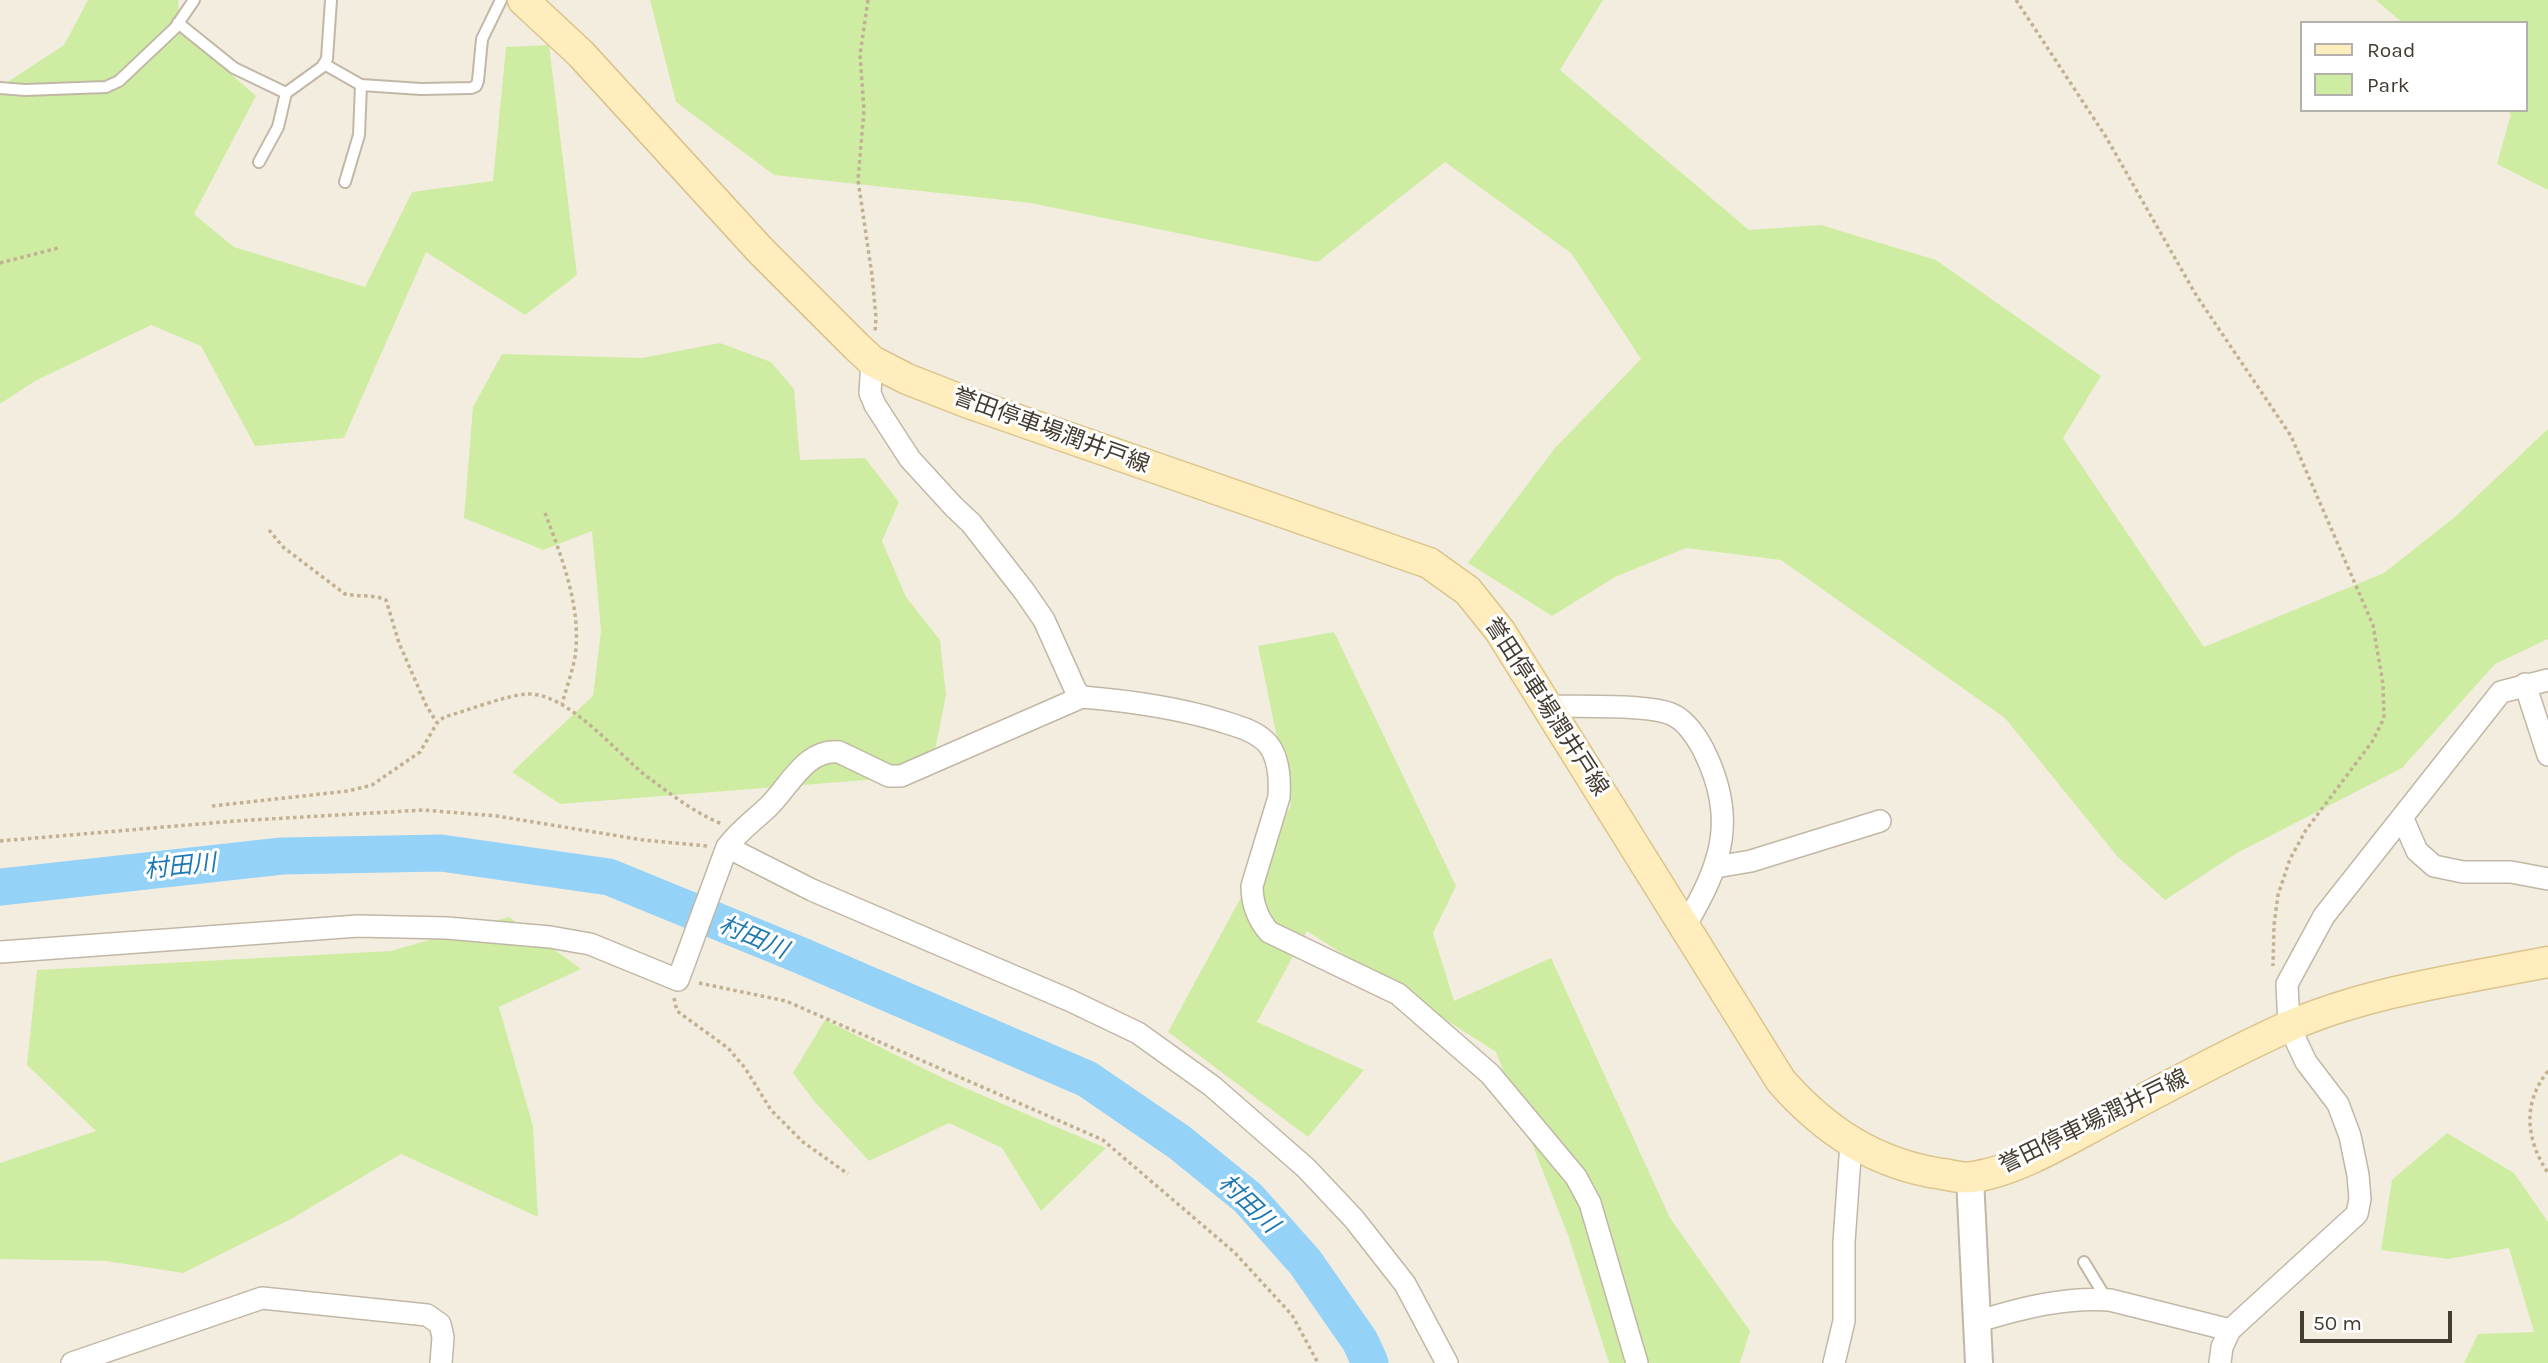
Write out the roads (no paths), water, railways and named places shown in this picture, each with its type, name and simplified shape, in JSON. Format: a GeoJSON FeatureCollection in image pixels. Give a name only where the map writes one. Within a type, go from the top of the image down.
{"type":"FeatureCollection","features":[{"type":"Feature","properties":{"kind":"main road","name":"誉田停車場潤井戸線"},"geometry":{"type":"LineString","coordinates":[[523,0],[581,54],[768,258],[872,361],[907,379],[966,402],[1429,563],[1468,591],[1500,631],[1548,706],[1781,1081],[1799,1102],[1833,1131],[1851,1143],[1895,1164],[1970,1178],[1993,1172],[2038,1154],[2289,1026],[2401,991],[2548,962]]}},
{"type":"Feature","properties":{"kind":"street"},"geometry":{"type":"LineString","coordinates":[[872,361],[870,393],[875,405],[910,459],[971,523],[1024,591],[1044,620],[1076,691],[1082,697]]}},
{"type":"Feature","properties":{"kind":"street"},"geometry":{"type":"LineString","coordinates":[[2220,1363],[2222,1347],[2230,1330],[2357,1214],[2359,1207],[2358,1175],[2350,1136],[2338,1104],[2306,1062],[2289,1026],[2287,984],[2324,916],[2347,884],[2403,819],[2501,692],[2548,680]]}},
{"type":"Feature","properties":{"kind":"street"},"geometry":{"type":"LineString","coordinates":[[2525,684],[2548,755]]}},
{"type":"Feature","properties":{"kind":"street"},"geometry":{"type":"LineString","coordinates":[[0,952],[358,926],[447,928],[550,937],[590,944],[678,980],[733,839],[768,807],[812,759],[831,751],[839,752],[888,776],[901,776],[1082,697],[1133,701],[1188,711],[1249,730],[1268,742],[1277,762],[1279,797],[1252,886],[1252,898],[1260,922],[1269,932],[1398,993],[1490,1074],[1576,1177],[1590,1203],[1637,1363]]}},
{"type":"Feature","properties":{"kind":"street"},"geometry":{"type":"LineString","coordinates":[[1548,706],[1647,710],[1672,714],[1688,726],[1696,737],[1712,768],[1720,795],[1722,843],[1705,893],[1685,926]]}},
{"type":"Feature","properties":{"kind":"street"},"geometry":{"type":"LineString","coordinates":[[2403,819],[2417,851],[2434,866],[2463,872],[2511,872],[2548,879]]}},
{"type":"Feature","properties":{"kind":"street"},"geometry":{"type":"LineString","coordinates":[[1716,867],[1751,862],[1880,821]]}},
{"type":"Feature","properties":{"kind":"street"},"geometry":{"type":"LineString","coordinates":[[733,839],[812,890],[1056,994],[1138,1033],[1212,1086],[1307,1168],[1354,1219],[1405,1284],[1447,1363]]}},
{"type":"Feature","properties":{"kind":"street"},"geometry":{"type":"LineString","coordinates":[[1834,1363],[1844,1321],[1844,1242],[1851,1143]]}},
{"type":"Feature","properties":{"kind":"street"},"geometry":{"type":"LineString","coordinates":[[1970,1178],[1979,1363]]}},
{"type":"Feature","properties":{"kind":"street"},"geometry":{"type":"LineString","coordinates":[[72,1363],[262,1297],[427,1315],[440,1324],[443,1337],[441,1363]]}},
{"type":"Feature","properties":{"kind":"street"},"geometry":{"type":"LineString","coordinates":[[1979,1321],[2036,1304],[2107,1300],[2230,1330]]}},
{"type":"Feature","properties":{"kind":"lane"},"geometry":{"type":"LineString","coordinates":[[0,88],[25,90],[106,87],[130,71],[178,23],[194,0]]}},
{"type":"Feature","properties":{"kind":"lane"},"geometry":{"type":"LineString","coordinates":[[259,162],[278,127],[286,93],[327,59],[331,0]]}},
{"type":"Feature","properties":{"kind":"lane"},"geometry":{"type":"LineString","coordinates":[[324,64],[361,85],[445,89],[476,86],[482,39],[500,0]]}},
{"type":"Feature","properties":{"kind":"lane"},"geometry":{"type":"LineString","coordinates":[[178,23],[234,68],[286,93]]}},
{"type":"Feature","properties":{"kind":"lane"},"geometry":{"type":"LineString","coordinates":[[345,182],[359,135],[361,85]]}},
{"type":"Feature","properties":{"kind":"lane"},"geometry":{"type":"LineString","coordinates":[[2084,1262],[2107,1300]]}},
{"type":"Feature","properties":{"kind":"waterway","name":"村田川"},"geometry":{"type":"LineString","coordinates":[[0,887],[282,856],[441,853],[609,877],[802,956],[1087,1079],[1179,1142],[1248,1198],[1305,1262],[1360,1341],[1370,1363]]}}]}
